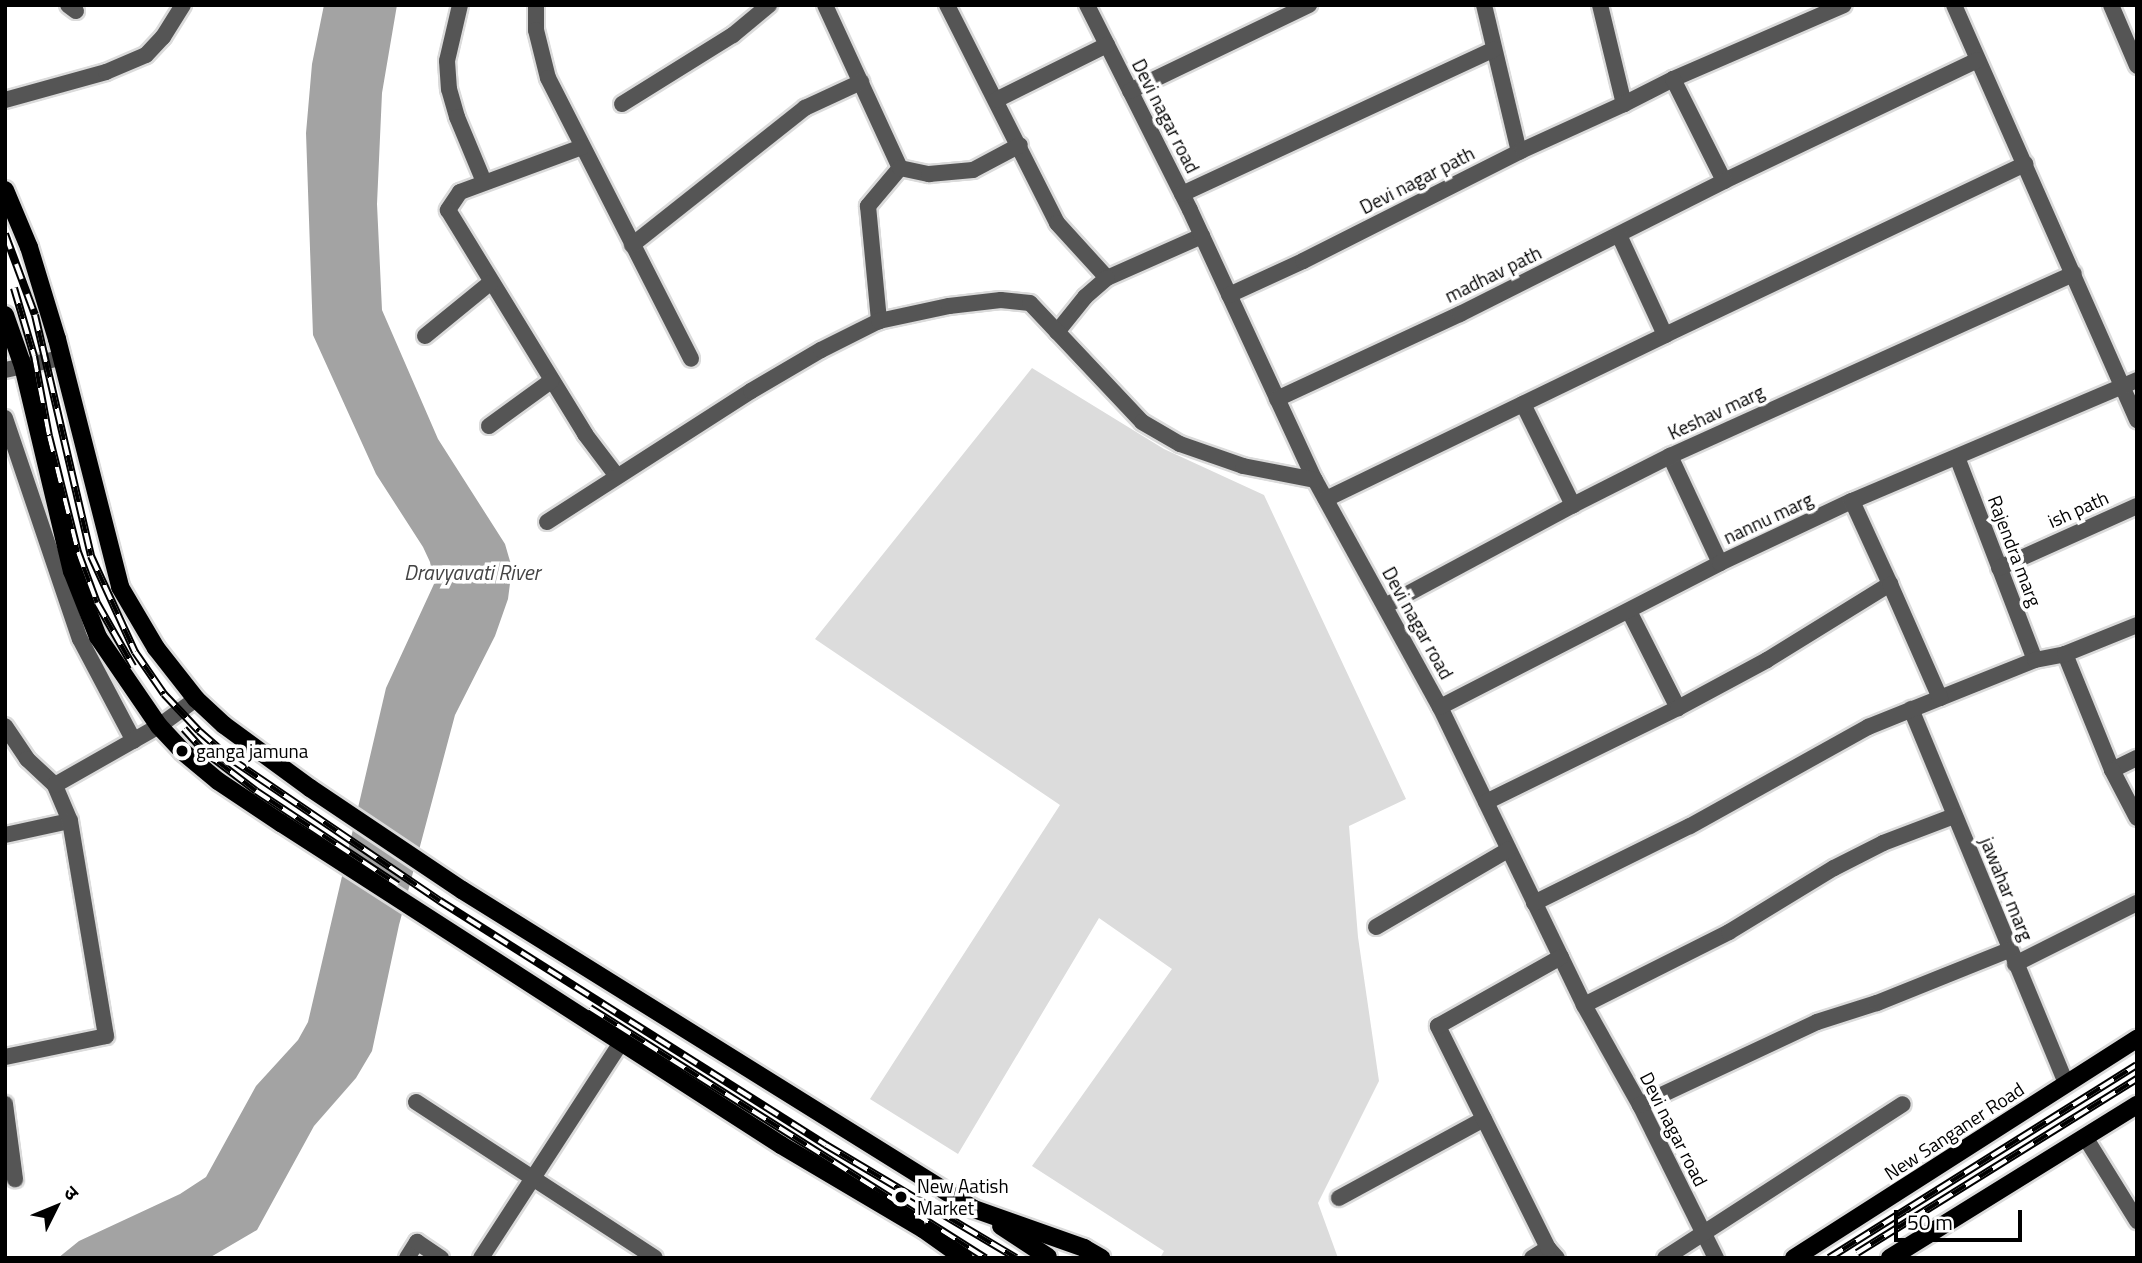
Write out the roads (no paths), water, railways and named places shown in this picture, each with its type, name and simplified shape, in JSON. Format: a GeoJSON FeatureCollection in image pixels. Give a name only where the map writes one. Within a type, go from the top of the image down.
{"type":"FeatureCollection","features":[{"type":"Feature","properties":{"kind":"main road"},"geometry":{"type":"LineString","coordinates":[[5,190],[29,247],[61,358],[120,587],[156,648],[196,699],[224,725],[310,788],[462,890],[1048,1257]]}},
{"type":"Feature","properties":{"kind":"main road"},"geometry":{"type":"LineString","coordinates":[[5,315],[23,366],[72,571],[98,637],[159,726],[218,781],[281,823],[781,1145],[965,1257]]}},
{"type":"Feature","properties":{"kind":"main road","name":"New Sanganer Road"},"geometry":{"type":"LineString","coordinates":[[1794,1258],[2137,1039]]}},
{"type":"Feature","properties":{"kind":"main road"},"geometry":{"type":"LineString","coordinates":[[1890,1258],[2137,1105]]}},
{"type":"Feature","properties":{"kind":"main road"},"geometry":{"type":"LineString","coordinates":[[974,1209],[1084,1248],[1101,1258]]}},
{"type":"Feature","properties":{"kind":"street"},"geometry":{"type":"LineString","coordinates":[[5,100],[106,72],[146,55],[163,37],[183,5]]}},
{"type":"Feature","properties":{"kind":"street"},"geometry":{"type":"LineString","coordinates":[[460,5],[447,61],[449,89],[457,117],[484,182]]}},
{"type":"Feature","properties":{"kind":"street"},"geometry":{"type":"LineString","coordinates":[[536,5],[536,30],[548,78],[691,359]]}},
{"type":"Feature","properties":{"kind":"street"},"geometry":{"type":"LineString","coordinates":[[622,104],[733,35],[769,5]]}},
{"type":"Feature","properties":{"kind":"street"},"geometry":{"type":"LineString","coordinates":[[825,5],[900,168]]}},
{"type":"Feature","properties":{"kind":"street"},"geometry":{"type":"LineString","coordinates":[[947,5],[1020,145],[1057,223],[1107,278]]}},
{"type":"Feature","properties":{"kind":"street","name":"Devi nagar road"},"geometry":{"type":"LineString","coordinates":[[1087,5],[1182,194],[1315,480],[1440,706],[1584,1005],[1640,1105],[1716,1258]]}},
{"type":"Feature","properties":{"kind":"street"},"geometry":{"type":"LineString","coordinates":[[1130,91],[1309,5]]}},
{"type":"Feature","properties":{"kind":"street"},"geometry":{"type":"LineString","coordinates":[[1484,5],[1519,152]]}},
{"type":"Feature","properties":{"kind":"street"},"geometry":{"type":"LineString","coordinates":[[1600,5],[1624,104]]}},
{"type":"Feature","properties":{"kind":"street","name":"Devi nagar path"},"geometry":{"type":"LineString","coordinates":[[1229,295],[1673,79],[1844,5]]}},
{"type":"Feature","properties":{"kind":"street"},"geometry":{"type":"LineString","coordinates":[[1954,5],[2074,274],[2129,383],[2137,420]]}},
{"type":"Feature","properties":{"kind":"street"},"geometry":{"type":"LineString","coordinates":[[2111,5],[2137,66]]}},
{"type":"Feature","properties":{"kind":"street"},"geometry":{"type":"LineString","coordinates":[[996,100],[1107,45]]}},
{"type":"Feature","properties":{"kind":"street"},"geometry":{"type":"LineString","coordinates":[[1182,194],[1494,49]]}},
{"type":"Feature","properties":{"kind":"street","name":"madhav path"},"geometry":{"type":"LineString","coordinates":[[1277,399],[1460,314],[1724,181],[1978,60]]}},
{"type":"Feature","properties":{"kind":"street"},"geometry":{"type":"LineString","coordinates":[[1673,79],[1724,181]]}},
{"type":"Feature","properties":{"kind":"street"},"geometry":{"type":"LineString","coordinates":[[632,244],[805,108],[861,82]]}},
{"type":"Feature","properties":{"kind":"street"},"geometry":{"type":"LineString","coordinates":[[900,168],[929,174],[973,170],[1020,145]]}},
{"type":"Feature","properties":{"kind":"street"},"geometry":{"type":"LineString","coordinates":[[582,147],[460,192],[448,210],[551,381],[585,434],[617,475]]}},
{"type":"Feature","properties":{"kind":"street"},"geometry":{"type":"LineString","coordinates":[[1326,499],[2025,164]]}},
{"type":"Feature","properties":{"kind":"street"},"geometry":{"type":"LineString","coordinates":[[879,321],[868,206],[900,168]]}},
{"type":"Feature","properties":{"kind":"street"},"geometry":{"type":"LineString","coordinates":[[1619,235],[1665,335]]}},
{"type":"Feature","properties":{"kind":"street"},"geometry":{"type":"LineString","coordinates":[[1057,332],[1085,297],[1107,278],[1202,236]]}},
{"type":"Feature","properties":{"kind":"street","name":"Keshav marg"},"geometry":{"type":"LineString","coordinates":[[1385,606],[1670,456],[2074,274]]}},
{"type":"Feature","properties":{"kind":"street"},"geometry":{"type":"LineString","coordinates":[[425,336],[490,283]]}},
{"type":"Feature","properties":{"kind":"street"},"geometry":{"type":"LineString","coordinates":[[547,522],[617,475],[821,349],[879,321],[949,306],[1002,300],[1030,303],[1142,422],[1180,444],[1244,466],[1315,480]]}},
{"type":"Feature","properties":{"kind":"street"},"geometry":{"type":"LineString","coordinates":[[5,370],[61,358]]}},
{"type":"Feature","properties":{"kind":"street"},"geometry":{"type":"LineString","coordinates":[[489,426],[551,381]]}},
{"type":"Feature","properties":{"kind":"street","name":"nannu marg"},"geometry":{"type":"LineString","coordinates":[[1440,706],[1720,564],[1852,501],[2129,383]]}},
{"type":"Feature","properties":{"kind":"street"},"geometry":{"type":"LineString","coordinates":[[1522,404],[1573,505]]}},
{"type":"Feature","properties":{"kind":"street"},"geometry":{"type":"LineString","coordinates":[[5,418],[79,639],[134,741]]}},
{"type":"Feature","properties":{"kind":"street"},"geometry":{"type":"LineString","coordinates":[[1670,456],[1720,564]]}},
{"type":"Feature","properties":{"kind":"street","name":"Rajendra marg"},"geometry":{"type":"LineString","coordinates":[[1957,457],[2035,660]]}},
{"type":"Feature","properties":{"kind":"street"},"geometry":{"type":"LineString","coordinates":[[1852,501],[1940,698]]}},
{"type":"Feature","properties":{"kind":"street","name":"ish path"},"geometry":{"type":"LineString","coordinates":[[1999,568],[2137,506]]}},
{"type":"Feature","properties":{"kind":"street"},"geometry":{"type":"LineString","coordinates":[[1486,802],[1678,708],[1767,660],[1890,584]]}},
{"type":"Feature","properties":{"kind":"street"},"geometry":{"type":"LineString","coordinates":[[1629,611],[1678,708]]}},
{"type":"Feature","properties":{"kind":"street"},"geometry":{"type":"LineString","coordinates":[[1534,903],[1702,820],[1868,727],[2035,660],[2065,654],[2137,625]]}},
{"type":"Feature","properties":{"kind":"street"},"geometry":{"type":"LineString","coordinates":[[2065,654],[2112,769],[2137,817]]}},
{"type":"Feature","properties":{"kind":"street"},"geometry":{"type":"LineString","coordinates":[[55,785],[159,726],[196,699]]}},
{"type":"Feature","properties":{"kind":"street","name":"jawahar marg"},"geometry":{"type":"LineString","coordinates":[[1911,709],[2066,1084]]}},
{"type":"Feature","properties":{"kind":"street"},"geometry":{"type":"LineString","coordinates":[[5,726],[27,759],[55,785],[70,821],[106,1036],[5,1057]]}},
{"type":"Feature","properties":{"kind":"street"},"geometry":{"type":"LineString","coordinates":[[2112,769],[2137,758]]}},
{"type":"Feature","properties":{"kind":"street"},"geometry":{"type":"LineString","coordinates":[[1584,1005],[1729,932],[1871,849],[1954,816]]}},
{"type":"Feature","properties":{"kind":"street"},"geometry":{"type":"LineString","coordinates":[[5,835],[70,821]]}},
{"type":"Feature","properties":{"kind":"street"},"geometry":{"type":"LineString","coordinates":[[1376,927],[1508,850]]}},
{"type":"Feature","properties":{"kind":"street"},"geometry":{"type":"LineString","coordinates":[[1640,1105],[1817,1022],[2012,957],[2137,903]]}},
{"type":"Feature","properties":{"kind":"street"},"geometry":{"type":"LineString","coordinates":[[1532,1258],[1552,1253],[1438,1026],[1561,957]]}},
{"type":"Feature","properties":{"kind":"street"},"geometry":{"type":"LineString","coordinates":[[481,1258],[622,1041]]}},
{"type":"Feature","properties":{"kind":"street"},"geometry":{"type":"LineString","coordinates":[[416,1102],[655,1258]]}},
{"type":"Feature","properties":{"kind":"street"},"geometry":{"type":"LineString","coordinates":[[5,1104],[15,1179]]}},
{"type":"Feature","properties":{"kind":"street"},"geometry":{"type":"LineString","coordinates":[[1665,1258],[1703,1236],[1903,1104]]}},
{"type":"Feature","properties":{"kind":"street"},"geometry":{"type":"LineString","coordinates":[[1339,1198],[1485,1119]]}},
{"type":"Feature","properties":{"kind":"street"},"geometry":{"type":"LineString","coordinates":[[2085,1137],[2137,1221]]}},
{"type":"Feature","properties":{"kind":"street"},"geometry":{"type":"LineString","coordinates":[[407,1258],[417,1242],[441,1258]]}},
{"type":"Feature","properties":{"kind":"water","name":"Dravyavati River"},"geometry":{"type":"Polygon","coordinates":[[[324,5],[397,5],[382,93],[377,204],[382,310],[438,439],[505,544],[512,568],[508,599],[495,636],[455,715],[399,925],[372,1051],[356,1078],[314,1126],[257,1230],[209,1258],[58,1258],[79,1241],[180,1194],[206,1177],[256,1086],[298,1040],[308,1022],[386,688],[434,584],[430,562],[423,547],[376,474],[313,335],[306,133],[312,64],[324,5]]]}},
{"type":"Feature","properties":{"kind":"railway"},"geometry":{"type":"LineString","coordinates":[[5,234],[35,315],[91,556],[135,652],[164,694],[199,731],[231,759],[440,901],[826,1145],[1016,1258]]}},
{"type":"Feature","properties":{"kind":"railway"},"geometry":{"type":"LineString","coordinates":[[14,288],[34,356],[49,436],[78,552],[97,603],[133,666]]}},
{"type":"Feature","properties":{"kind":"railway"},"geometry":{"type":"LineString","coordinates":[[184,729],[205,752],[256,791],[398,885]]}},
{"type":"Feature","properties":{"kind":"railway"},"geometry":{"type":"LineString","coordinates":[[590,1008],[986,1258]]}},
{"type":"Feature","properties":{"kind":"railway"},"geometry":{"type":"LineString","coordinates":[[1829,1258],[2137,1065]]}},
{"type":"Feature","properties":{"kind":"railway"},"geometry":{"type":"LineString","coordinates":[[1857,1253],[2137,1079]]}},
{"type":"Feature","properties":{"kind":"place","name":"ganga jamuna"},"geometry":{"type":"Point","coordinates":[182,751]}},
{"type":"Feature","properties":{"kind":"place","name":"New Aatish Market"},"geometry":{"type":"Point","coordinates":[901,1197]}}]}
